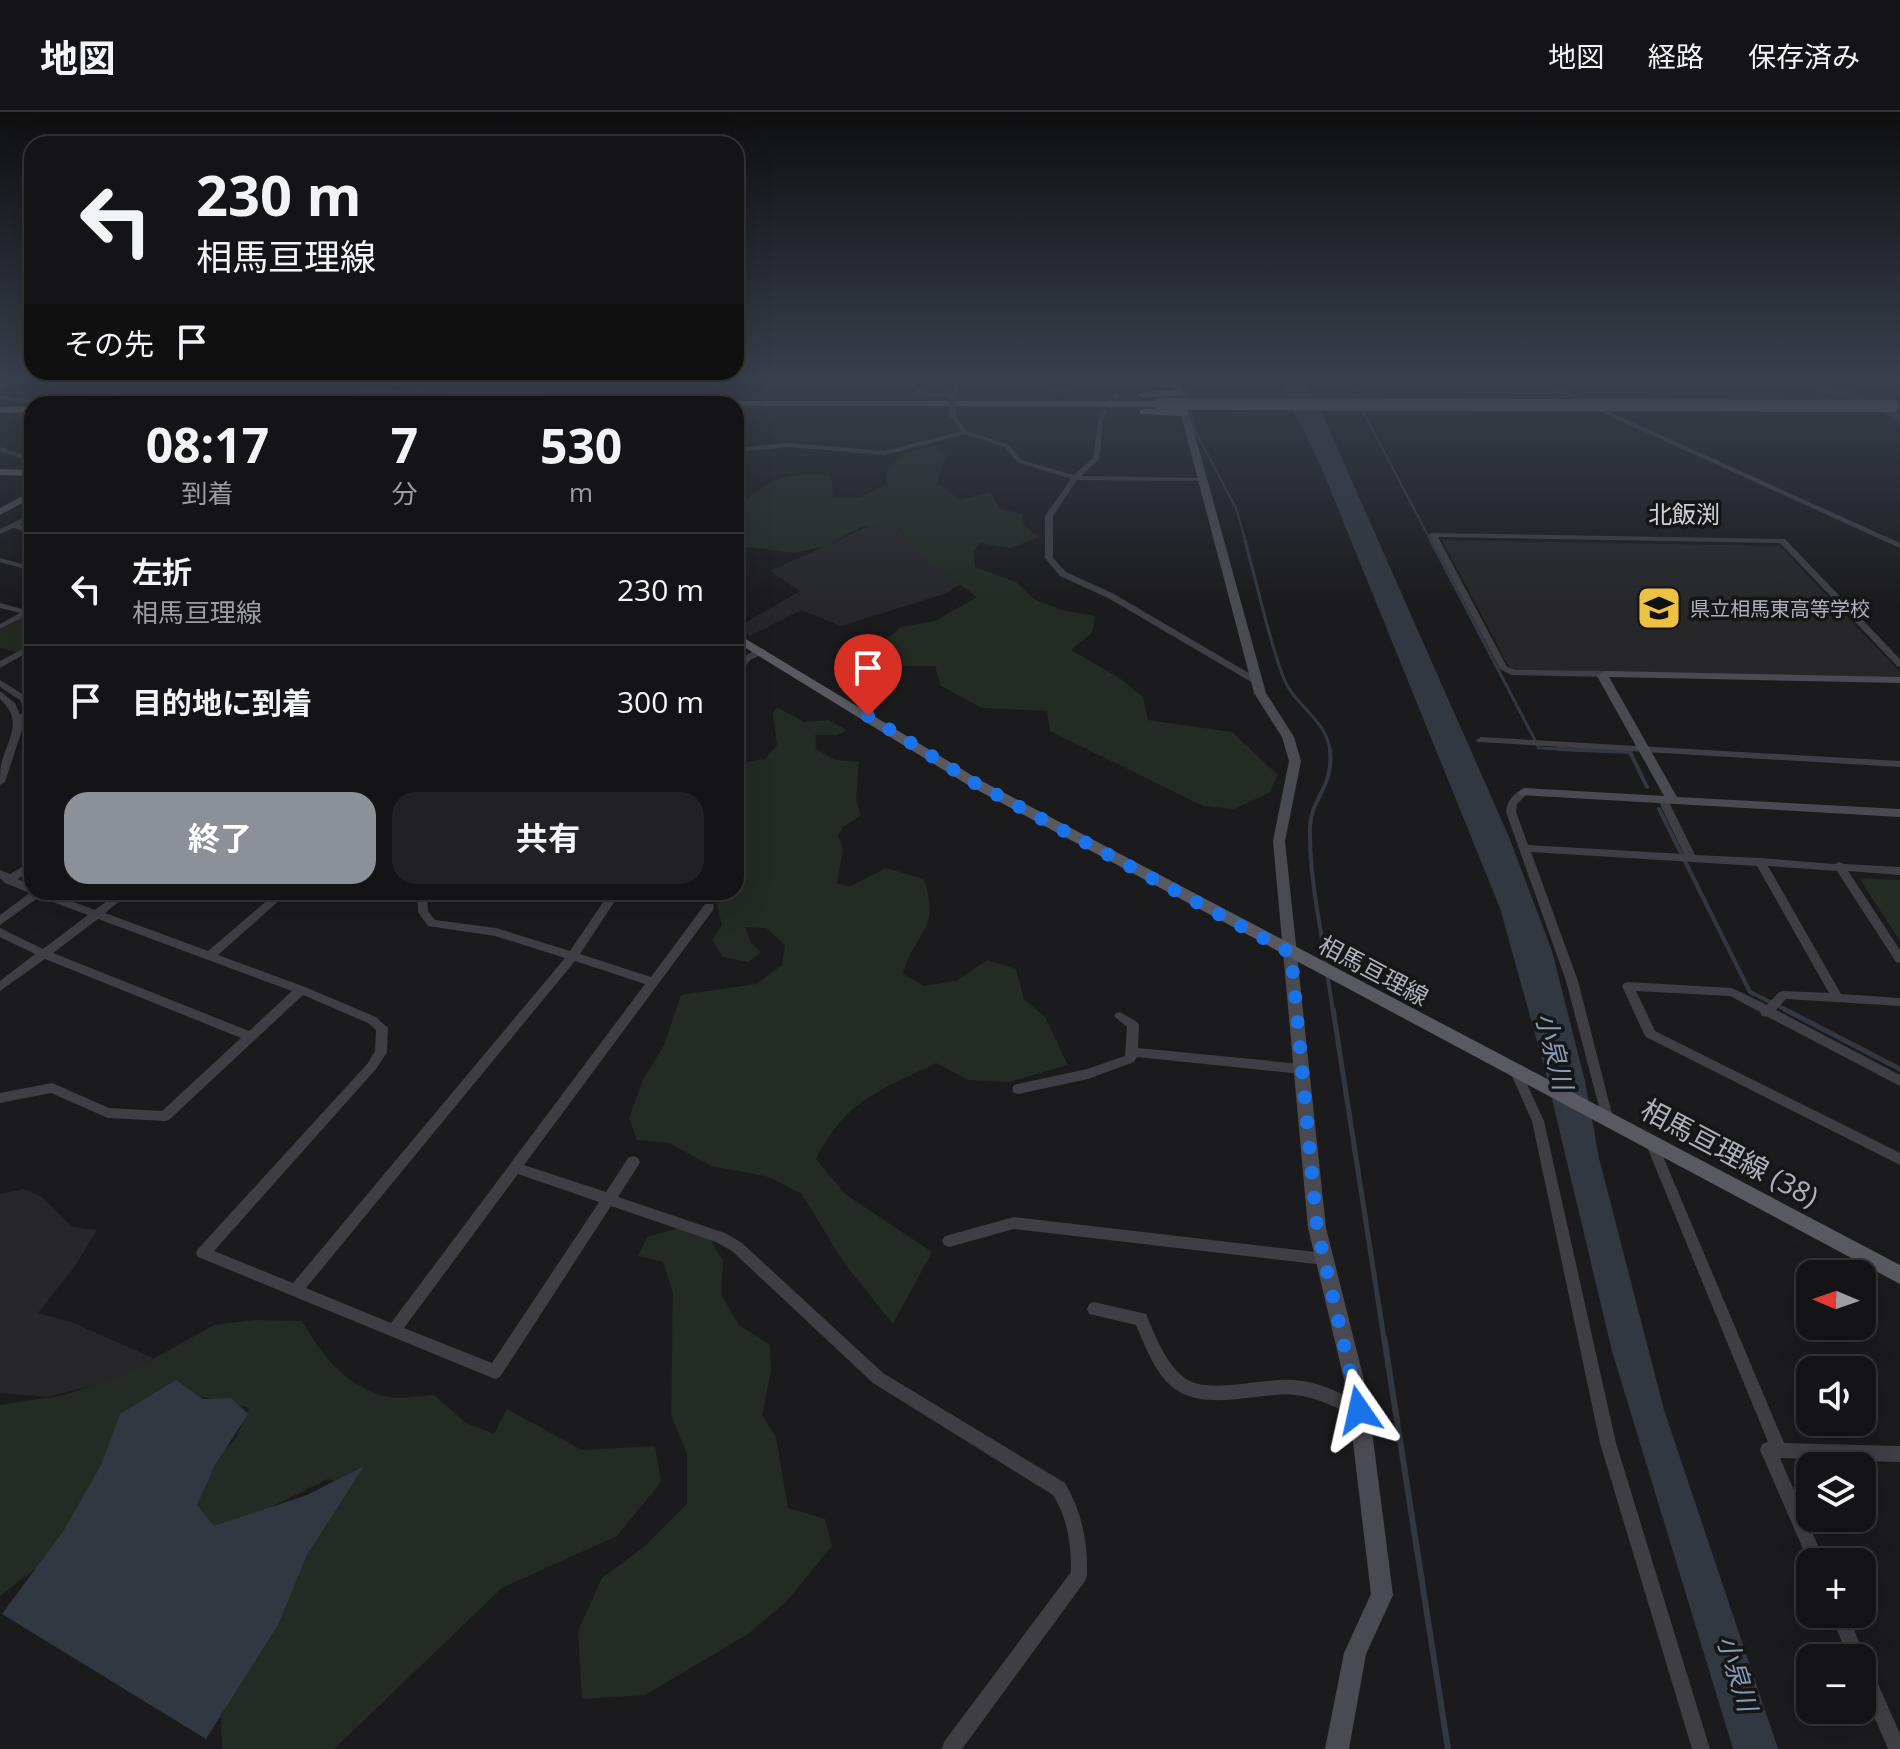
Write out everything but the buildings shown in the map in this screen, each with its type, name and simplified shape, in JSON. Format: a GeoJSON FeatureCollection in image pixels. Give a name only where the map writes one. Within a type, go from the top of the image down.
{"type":"FeatureCollection","features":[{"type":"Feature","properties":{"kind":"main road"},"geometry":{"type":"LineString","coordinates":[[0,472],[24,473]]}},
{"type":"Feature","properties":{"kind":"main road","name":"相馬亘理線"},"geometry":{"type":"LineString","coordinates":[[744,641],[973,782],[1525,1078]]}},
{"type":"Feature","properties":{"kind":"main road","name":"相馬亘理線 (38)"},"geometry":{"type":"LineString","coordinates":[[1525,1078],[1602,1115],[1900,1275]]}},
{"type":"Feature","properties":{"kind":"street"},"geometry":{"type":"LineString","coordinates":[[10,453],[24,458]]}},
{"type":"Feature","properties":{"kind":"street"},"geometry":{"type":"LineString","coordinates":[[1013,453],[1019,461],[1075,478],[1201,479]]}},
{"type":"Feature","properties":{"kind":"street"},"geometry":{"type":"LineString","coordinates":[[1097,453],[1096,459],[1075,478],[1049,516],[1049,558],[1063,574],[1111,596],[1256,681]]}},
{"type":"Feature","properties":{"kind":"street"},"geometry":{"type":"LineString","coordinates":[[1194,453],[1256,681],[1260,693],[1288,737],[1295,761],[1279,841],[1317,1228],[1359,1410],[1382,1595],[1355,1653],[1337,1749]]}},
{"type":"Feature","properties":{"kind":"street"},"geometry":{"type":"LineString","coordinates":[[1696,453],[1900,546]]}},
{"type":"Feature","properties":{"kind":"street"},"geometry":{"type":"LineString","coordinates":[[19,457],[24,455]]}},
{"type":"Feature","properties":{"kind":"street"},"geometry":{"type":"LineString","coordinates":[[0,512],[24,498]]}},
{"type":"Feature","properties":{"kind":"street"},"geometry":{"type":"LineString","coordinates":[[0,532],[24,520]]}},
{"type":"Feature","properties":{"kind":"street"},"geometry":{"type":"LineString","coordinates":[[13,526],[24,529]]}},
{"type":"Feature","properties":{"kind":"street"},"geometry":{"type":"LineString","coordinates":[[1900,664],[1782,541],[1433,535],[1504,669],[1514,673],[1900,680]]}},
{"type":"Feature","properties":{"kind":"street"},"geometry":{"type":"LineString","coordinates":[[0,560],[24,567]]}},
{"type":"Feature","properties":{"kind":"street"},"geometry":{"type":"LineString","coordinates":[[0,605],[24,611]]}},
{"type":"Feature","properties":{"kind":"street"},"geometry":{"type":"LineString","coordinates":[[0,627],[24,615]]}},
{"type":"Feature","properties":{"kind":"street"},"geometry":{"type":"LineString","coordinates":[[0,651],[16,656]]}},
{"type":"Feature","properties":{"kind":"street"},"geometry":{"type":"LineString","coordinates":[[744,662],[762,651]]}},
{"type":"Feature","properties":{"kind":"street"},"geometry":{"type":"LineString","coordinates":[[0,665],[24,652]]}},
{"type":"Feature","properties":{"kind":"street"},"geometry":{"type":"LineString","coordinates":[[1606,674],[1603,676],[1646,749],[1668,800],[1685,856]]}},
{"type":"Feature","properties":{"kind":"street"},"geometry":{"type":"LineString","coordinates":[[0,683],[24,699]]}},
{"type":"Feature","properties":{"kind":"street"},"geometry":{"type":"LineString","coordinates":[[0,694],[12,705],[19,724]]}},
{"type":"Feature","properties":{"kind":"street"},"geometry":{"type":"LineString","coordinates":[[1,777],[24,717]]}},
{"type":"Feature","properties":{"kind":"street"},"geometry":{"type":"LineString","coordinates":[[19,724],[24,723]]}},
{"type":"Feature","properties":{"kind":"street"},"geometry":{"type":"LineString","coordinates":[[1481,740],[1900,764]]}},
{"type":"Feature","properties":{"kind":"street"},"geometry":{"type":"LineString","coordinates":[[1602,1115],[1572,981],[1523,848],[1511,812],[1512,803],[1524,792],[1900,813]]}},
{"type":"Feature","properties":{"kind":"street"},"geometry":{"type":"LineString","coordinates":[[1523,848],[1900,871]]}},
{"type":"Feature","properties":{"kind":"street"},"geometry":{"type":"LineString","coordinates":[[1760,861],[1838,999]]}},
{"type":"Feature","properties":{"kind":"street"},"geometry":{"type":"LineString","coordinates":[[1839,865],[1900,959]]}},
{"type":"Feature","properties":{"kind":"street"},"geometry":{"type":"LineString","coordinates":[[5,877],[24,868]]}},
{"type":"Feature","properties":{"kind":"street"},"geometry":{"type":"LineString","coordinates":[[5,877],[24,886]]}},
{"type":"Feature","properties":{"kind":"street"},"geometry":{"type":"LineString","coordinates":[[0,921],[25,900]]}},
{"type":"Feature","properties":{"kind":"street"},"geometry":{"type":"LineString","coordinates":[[57,900],[301,990],[372,1020],[382,1028],[381,1052],[203,1253],[495,1372],[633,1162]]}},
{"type":"Feature","properties":{"kind":"street"},"geometry":{"type":"LineString","coordinates":[[0,987],[115,900]]}},
{"type":"Feature","properties":{"kind":"street"},"geometry":{"type":"LineString","coordinates":[[209,957],[275,900]]}},
{"type":"Feature","properties":{"kind":"street"},"geometry":{"type":"LineString","coordinates":[[422,900],[423,912],[432,923],[496,932],[653,982]]}},
{"type":"Feature","properties":{"kind":"street"},"geometry":{"type":"LineString","coordinates":[[295,1291],[572,957],[611,900]]}},
{"type":"Feature","properties":{"kind":"street"},"geometry":{"type":"LineString","coordinates":[[394,1330],[709,907]]}},
{"type":"Feature","properties":{"kind":"street"},"geometry":{"type":"LineString","coordinates":[[0,932],[44,954],[251,1037]]}},
{"type":"Feature","properties":{"kind":"street"},"geometry":{"type":"LineString","coordinates":[[1900,1081],[1771,1008],[1732,992],[1628,986],[1650,1034],[1900,1159]]}},
{"type":"Feature","properties":{"kind":"street"},"geometry":{"type":"LineString","coordinates":[[0,1098],[52,1088],[108,1113],[165,1116],[301,990]]}},
{"type":"Feature","properties":{"kind":"street"},"geometry":{"type":"LineString","coordinates":[[1771,1008],[1783,995],[1900,1002]]}},
{"type":"Feature","properties":{"kind":"street"},"geometry":{"type":"LineString","coordinates":[[1018,1089],[1088,1074],[1130,1059],[1133,1025],[1120,1016]]}},
{"type":"Feature","properties":{"kind":"street"},"geometry":{"type":"LineString","coordinates":[[1132,1052],[1302,1069]]}},
{"type":"Feature","properties":{"kind":"street"},"geometry":{"type":"LineString","coordinates":[[1525,1078],[1538,1121],[1608,1443],[1701,1749]]}},
{"type":"Feature","properties":{"kind":"street"},"geometry":{"type":"LineString","coordinates":[[1651,1142],[1779,1450]]}},
{"type":"Feature","properties":{"kind":"street"},"geometry":{"type":"LineString","coordinates":[[516,1168],[720,1237],[737,1247],[878,1378],[1059,1489],[1071,1507],[1080,1549],[1079,1575],[951,1749]]}},
{"type":"Feature","properties":{"kind":"street"},"geometry":{"type":"LineString","coordinates":[[949,1241],[1014,1223],[1324,1259]]}},
{"type":"Feature","properties":{"kind":"street"},"geometry":{"type":"LineString","coordinates":[[1094,1309],[1141,1319],[1159,1361],[1175,1383],[1194,1393],[1225,1394],[1292,1387],[1322,1393],[1359,1410]]}},
{"type":"Feature","properties":{"kind":"street"},"geometry":{"type":"LineString","coordinates":[[1811,1548],[1768,1450],[1900,1454]]}},
{"type":"Feature","properties":{"kind":"street"},"geometry":{"type":"LineString","coordinates":[[1876,1700],[1897,1749]]}},
{"type":"Feature","properties":{"kind":"shaded area"},"geometry":{"type":"Polygon","coordinates":[[[944,453],[946,455],[937,483],[960,500],[990,492],[1000,509],[1022,514],[1024,526],[1039,537],[1011,548],[980,543],[974,551],[975,567],[1016,582],[1034,599],[1062,610],[1095,616],[1092,633],[1071,650],[1118,677],[1143,697],[1148,720],[1232,732],[1278,775],[1269,793],[1234,809],[1203,806],[1050,731],[1047,711],[982,708],[941,686],[935,666],[897,666],[875,649],[901,627],[935,621],[977,597],[919,554],[900,528],[863,526],[826,546],[794,553],[744,548],[744,499],[770,483],[795,475],[831,476],[833,498],[861,497],[886,485],[887,470],[903,454],[944,453]]]}},
{"type":"Feature","properties":{"kind":"shaded area"},"geometry":{"type":"Polygon","coordinates":[[[887,518],[962,584],[944,594],[841,626],[801,610],[750,636],[744,633],[744,623],[800,591],[770,571],[887,518]]]}},
{"type":"Feature","properties":{"kind":"shaded area","name":"県立相馬東高等学校"},"geometry":{"type":"Polygon","coordinates":[[[1442,540],[1780,546],[1900,672],[1900,678],[1511,671],[1442,540]]]}},
{"type":"Feature","properties":{"kind":"shaded area"},"geometry":{"type":"Polygon","coordinates":[[[24,617],[24,649],[18,652],[0,648],[0,630],[24,617]]]}},
{"type":"Feature","properties":{"kind":"shaded area"},"geometry":{"type":"Polygon","coordinates":[[[777,707],[804,722],[828,720],[847,730],[837,735],[815,735],[816,749],[836,760],[859,762],[856,799],[861,815],[843,827],[838,835],[843,850],[837,883],[849,887],[886,868],[924,879],[930,910],[928,921],[903,974],[924,986],[956,981],[987,960],[1016,969],[1024,999],[1045,1017],[1068,1065],[1009,1082],[968,1080],[936,1063],[866,1099],[840,1122],[828,1139],[816,1159],[845,1194],[932,1252],[893,1324],[844,1263],[802,1194],[769,1177],[711,1166],[669,1143],[637,1140],[629,1118],[643,1080],[664,1045],[681,995],[756,984],[782,965],[785,945],[766,928],[745,927],[751,943],[761,952],[748,962],[723,957],[712,940],[722,925],[714,900],[744,900],[744,762],[765,759],[777,745],[773,713],[777,707]]]}},
{"type":"Feature","properties":{"kind":"shaded area"},"geometry":{"type":"Polygon","coordinates":[[[1859,878],[1900,880],[1900,941],[1859,878]]]}},
{"type":"Feature","properties":{"kind":"shaded area"},"geometry":{"type":"Polygon","coordinates":[[[24,1189],[42,1197],[72,1227],[97,1230],[75,1266],[38,1313],[71,1322],[153,1358],[126,1377],[47,1397],[0,1393],[0,1194],[24,1189]]]}},
{"type":"Feature","properties":{"kind":"shaded area"},"geometry":{"type":"Polygon","coordinates":[[[677,1228],[710,1239],[723,1261],[721,1294],[739,1325],[770,1345],[771,1371],[762,1415],[776,1437],[788,1508],[825,1519],[832,1546],[787,1601],[748,1634],[645,1695],[582,1699],[578,1631],[602,1578],[645,1546],[687,1504],[687,1454],[671,1415],[673,1292],[663,1262],[638,1256],[647,1237],[677,1228]]]}},
{"type":"Feature","properties":{"kind":"shaded area"},"geometry":{"type":"Polygon","coordinates":[[[254,1320],[302,1321],[326,1357],[357,1384],[389,1397],[434,1395],[466,1423],[494,1434],[507,1409],[582,1450],[655,1446],[661,1482],[617,1536],[502,1588],[334,1749],[222,1749],[221,1717],[345,1485],[328,1479],[239,1523],[206,1529],[186,1492],[236,1438],[249,1408],[187,1393],[154,1394],[116,1434],[79,1513],[46,1560],[0,1596],[0,1405],[64,1395],[124,1375],[214,1325],[254,1320]]]}},
{"type":"Feature","properties":{"kind":"water","name":"小泉川"},"geometry":{"type":"Polygon","coordinates":[[[1315,453],[1340,453],[1509,837],[1552,951],[1585,1081],[1599,1158],[1664,1410],[1778,1749],[1733,1749],[1612,1351],[1546,1074],[1500,908],[1315,453]]]}},
{"type":"Feature","properties":{"kind":"water"},"geometry":{"type":"Polygon","coordinates":[[[176,1380],[203,1399],[231,1398],[248,1414],[215,1465],[197,1505],[214,1526],[307,1495],[364,1466],[307,1555],[278,1625],[206,1739],[2,1614],[64,1530],[101,1465],[120,1414],[176,1380]]]}},
{"type":"Feature","properties":{"kind":"waterway"},"geometry":{"type":"LineString","coordinates":[[1207,453],[1236,508],[1246,543]]}},
{"type":"Feature","properties":{"kind":"waterway"},"geometry":{"type":"LineString","coordinates":[[1385,453],[1432,543]]}},
{"type":"Feature","properties":{"kind":"waterway"},"geometry":{"type":"LineString","coordinates":[[1245,541],[1284,679],[1323,730],[1330,751]]}},
{"type":"Feature","properties":{"kind":"waterway"},"geometry":{"type":"LineString","coordinates":[[1431,541],[1539,748],[1585,750]]}},
{"type":"Feature","properties":{"kind":"waterway"},"geometry":{"type":"LineString","coordinates":[[1558,749],[1585,750]]}},
{"type":"Feature","properties":{"kind":"waterway"},"geometry":{"type":"LineString","coordinates":[[1585,750],[1630,752],[1647,787]]}},
{"type":"Feature","properties":{"kind":"waterway"},"geometry":{"type":"LineString","coordinates":[[1585,750],[1604,751]]}},
{"type":"Feature","properties":{"kind":"waterway"},"geometry":{"type":"LineString","coordinates":[[1326,964],[1313,878],[1310,826],[1311,816],[1329,774],[1330,751]]}},
{"type":"Feature","properties":{"kind":"waterway"},"geometry":{"type":"LineString","coordinates":[[1659,809],[1750,992],[1784,1009]]}},
{"type":"Feature","properties":{"kind":"waterway"},"geometry":{"type":"LineString","coordinates":[[1327,973],[1333,1011]]}},
{"type":"Feature","properties":{"kind":"waterway"},"geometry":{"type":"LineString","coordinates":[[1333,1009],[1384,1339]]}},
{"type":"Feature","properties":{"kind":"waterway"},"geometry":{"type":"LineString","coordinates":[[1784,1009],[1788,1011]]}},
{"type":"Feature","properties":{"kind":"waterway"},"geometry":{"type":"LineString","coordinates":[[1784,1009],[1900,1069]]}},
{"type":"Feature","properties":{"kind":"waterway"},"geometry":{"type":"LineString","coordinates":[[1384,1337],[1448,1749]]}},
{"type":"Feature","properties":{"kind":"place","name":"県立相馬東高等学校"},"geometry":{"type":"Point","coordinates":[1659,608]}},
{"type":"Feature","properties":{"kind":"district","name":"北飯渕"},"geometry":{"type":"Point","coordinates":[1684,513]}},
{"type":"Feature","properties":{"kind":"route"},"geometry":{"type":"LineString","coordinates":[[868,716],[973,782],[1291,953],[1317,1228],[1359,1410]]}}]}
